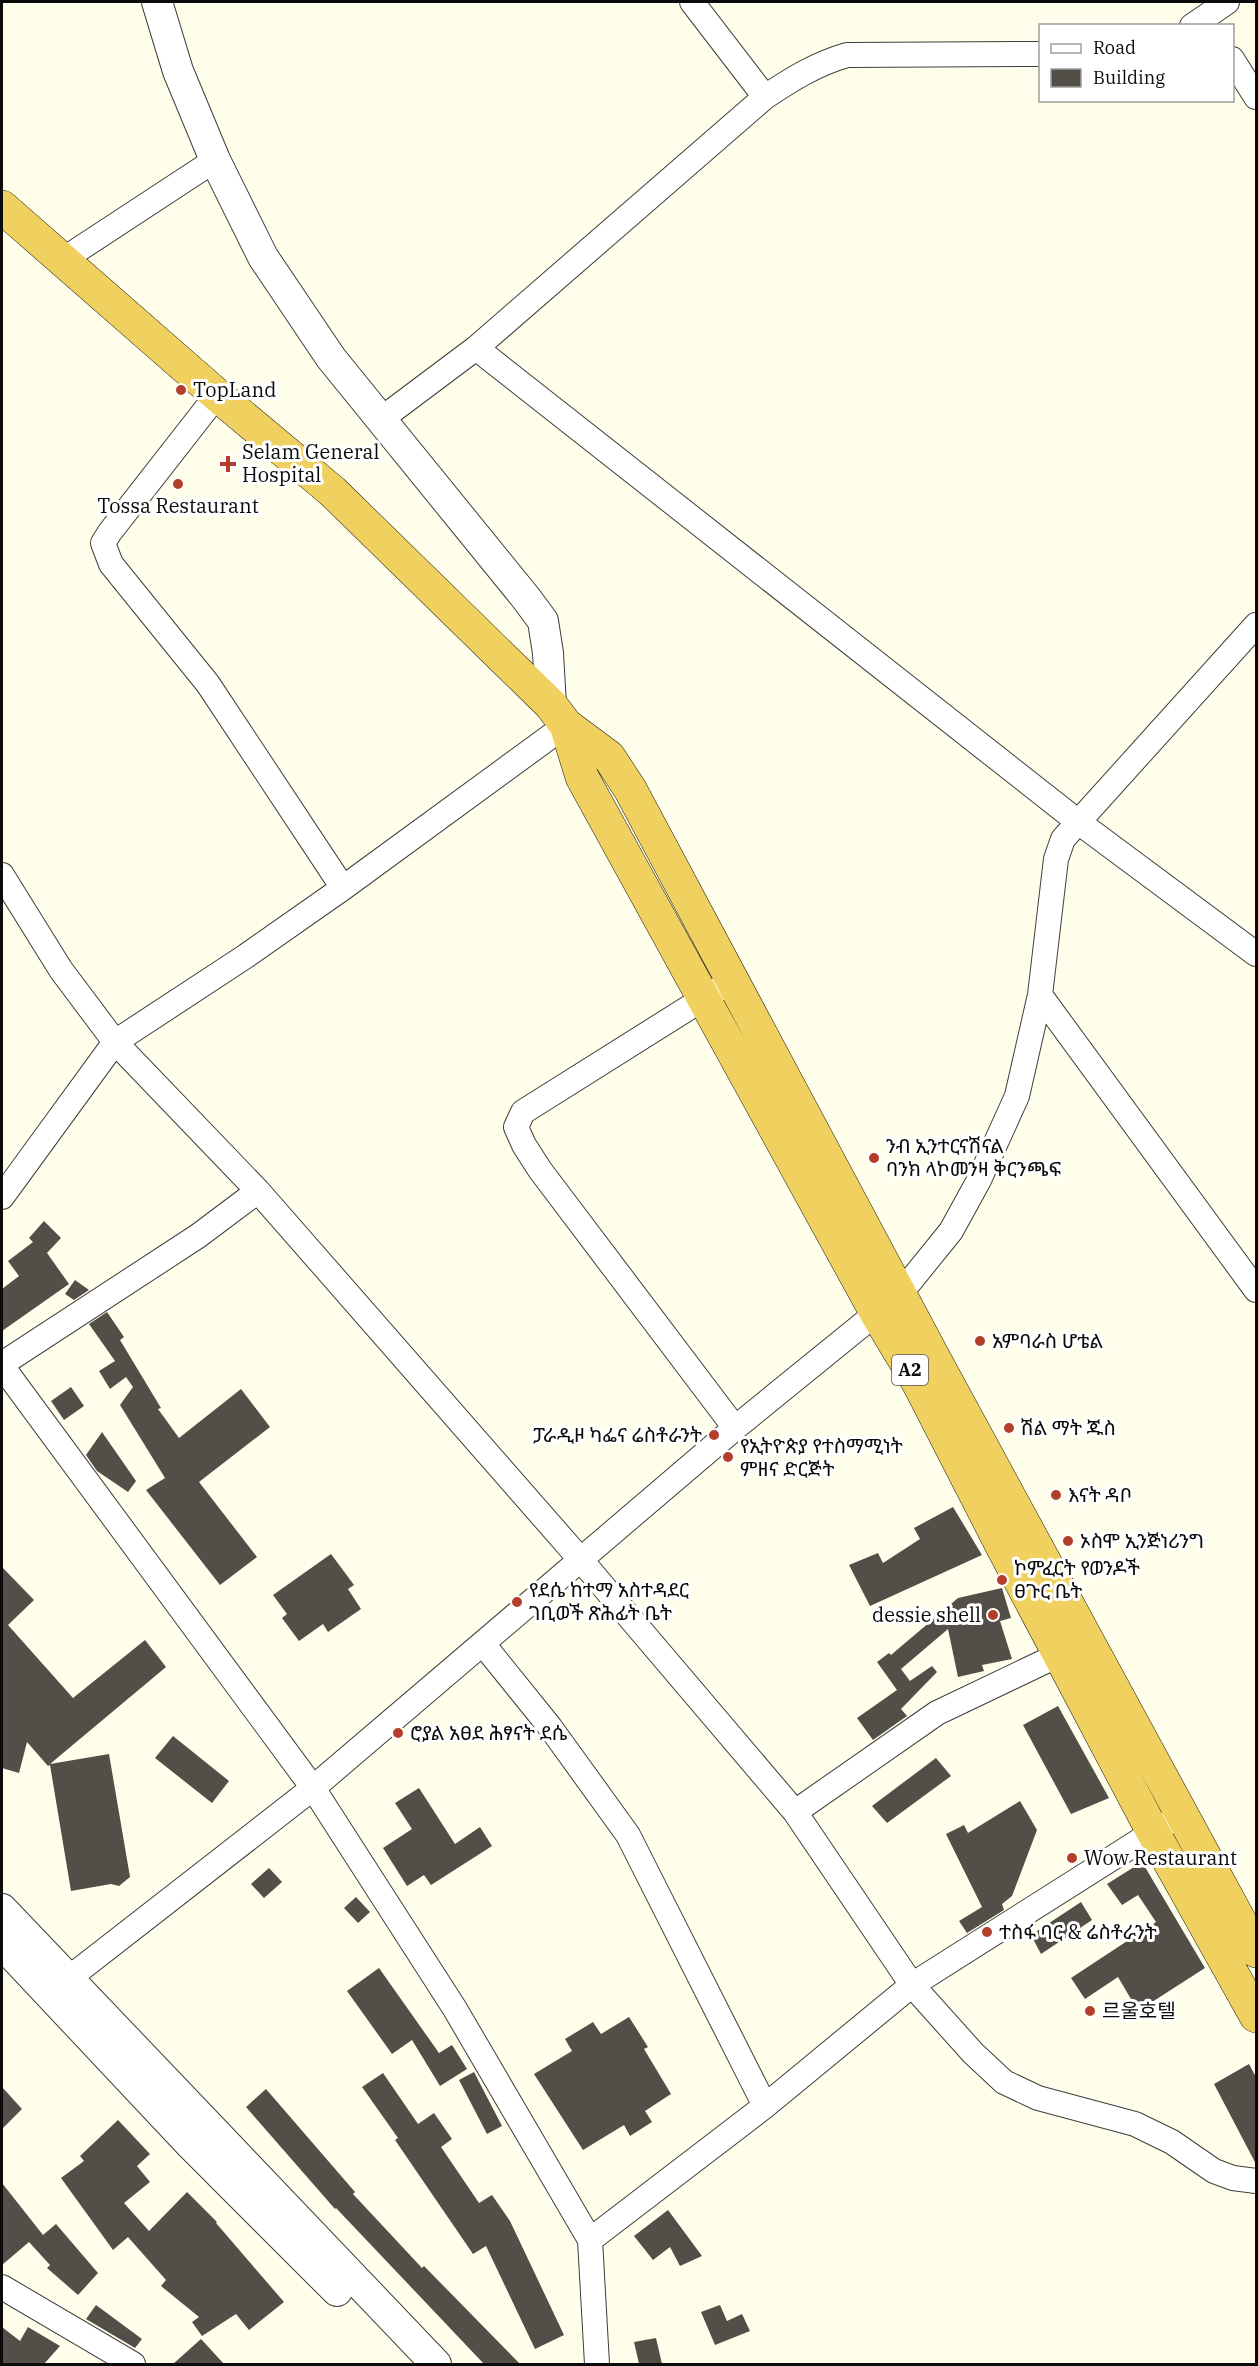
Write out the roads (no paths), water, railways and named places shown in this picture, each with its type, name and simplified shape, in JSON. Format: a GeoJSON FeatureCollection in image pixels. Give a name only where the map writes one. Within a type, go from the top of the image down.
{"type":"FeatureCollection","features":[{"type":"Feature","properties":{"kind":"highway","name":"A2"},"geometry":{"type":"LineString","coordinates":[[2,207],[217,395],[332,491],[558,715],[609,757],[630,789],[732,980],[888,1304],[1015,1540],[1074,1648],[1182,1814],[1257,1951]]}},
{"type":"Feature","properties":{"kind":"highway","name":"A2"},"geometry":{"type":"LineString","coordinates":[[558,715],[582,777],[705,998],[888,1304]]}},
{"type":"Feature","properties":{"kind":"highway","name":"A2"},"geometry":{"type":"LineString","coordinates":[[1074,1648],[1153,1832],[1257,2016]]}},
{"type":"Feature","properties":{"kind":"street"},"geometry":{"type":"LineString","coordinates":[[2,1197],[115,1042],[246,956],[343,888],[558,715],[543,621],[331,358],[263,256],[215,160],[178,71],[158,2]]}},
{"type":"Feature","properties":{"kind":"street"},"geometry":{"type":"LineString","coordinates":[[692,2],[765,97]]}},
{"type":"Feature","properties":{"kind":"street"},"geometry":{"type":"LineString","coordinates":[[1203,23],[1227,2]]}},
{"type":"Feature","properties":{"kind":"street"},"geometry":{"type":"LineString","coordinates":[[381,420],[476,348],[765,97],[800,74],[824,62],[848,56],[1039,54]]}},
{"type":"Feature","properties":{"kind":"street"},"geometry":{"type":"LineString","coordinates":[[1234,61],[1257,97]]}},
{"type":"Feature","properties":{"kind":"street"},"geometry":{"type":"LineString","coordinates":[[63,259],[215,160]]}},
{"type":"Feature","properties":{"kind":"street"},"geometry":{"type":"LineString","coordinates":[[476,348],[1077,821],[1257,954]]}},
{"type":"Feature","properties":{"kind":"street"},"geometry":{"type":"LineString","coordinates":[[217,395],[110,532],[103,543],[105,552],[111,564],[208,684],[343,888]]}},
{"type":"Feature","properties":{"kind":"street"},"geometry":{"type":"LineString","coordinates":[[58,1986],[313,1788],[735,1428],[888,1304],[951,1231],[979,1180],[1017,1096],[1040,995],[1056,860],[1063,839],[1257,625]]}},
{"type":"Feature","properties":{"kind":"street"},"geometry":{"type":"LineString","coordinates":[[2,878],[50,953],[115,1042],[258,1191],[580,1559],[795,1812],[912,1985],[973,2053],[1004,2082],[1038,2098],[1135,2124],[1172,2142],[1214,2171],[1233,2178],[1257,2181]]}},
{"type":"Feature","properties":{"kind":"street"},"geometry":{"type":"LineString","coordinates":[[732,980],[523,1112],[516,1127],[540,1170],[735,1428]]}},
{"type":"Feature","properties":{"kind":"street"},"geometry":{"type":"LineString","coordinates":[[1040,995],[1257,1290]]}},
{"type":"Feature","properties":{"kind":"street"},"geometry":{"type":"LineString","coordinates":[[258,1191],[198,1236],[2,1365],[313,1788],[455,2009],[590,2240],[597,2364]]}},
{"type":"Feature","properties":{"kind":"street"},"geometry":{"type":"LineString","coordinates":[[483,1644],[550,1727],[628,1835],[765,2106]]}},
{"type":"Feature","properties":{"kind":"street"},"geometry":{"type":"LineString","coordinates":[[795,1812],[937,1713],[1074,1648]]}},
{"type":"Feature","properties":{"kind":"street"},"geometry":{"type":"LineString","coordinates":[[590,2240],[765,2106],[912,1985],[1182,1814]]}},
{"type":"Feature","properties":{"kind":"street"},"geometry":{"type":"LineString","coordinates":[[2,1909],[58,1986],[420,2361]]}},
{"type":"Feature","properties":{"kind":"street"},"geometry":{"type":"LineString","coordinates":[[2,1944],[58,1986]]}},
{"type":"Feature","properties":{"kind":"street"},"geometry":{"type":"LineString","coordinates":[[2,2287],[133,2364]]}},
{"type":"Feature","properties":{"kind":"place","name":"TopLand"},"geometry":{"type":"Point","coordinates":[181,390]}},
{"type":"Feature","properties":{"kind":"place","name":"Selam General Hospital"},"geometry":{"type":"Point","coordinates":[228,464]}},
{"type":"Feature","properties":{"kind":"place","name":"Tossa Restaurant"},"geometry":{"type":"Point","coordinates":[178,484]}},
{"type":"Feature","properties":{"kind":"place","name":"ንብ ኢንተርናሽናል ባንክ ላኮመንዛ ቅርንጫፍ"},"geometry":{"type":"Point","coordinates":[874,1158]}},
{"type":"Feature","properties":{"kind":"place","name":"አምባራስ ሆቴል"},"geometry":{"type":"Point","coordinates":[980,1341]}},
{"type":"Feature","properties":{"kind":"place","name":"ሽል ማት ጁስ"},"geometry":{"type":"Point","coordinates":[1009,1428]}},
{"type":"Feature","properties":{"kind":"place","name":"ፓራዲዞ ካፌና ሬስቶራንት"},"geometry":{"type":"Point","coordinates":[714,1435]}},
{"type":"Feature","properties":{"kind":"place","name":"የኢትዮጵያ የተስማሚነት ምዘና ድርጅት"},"geometry":{"type":"Point","coordinates":[728,1457]}},
{"type":"Feature","properties":{"kind":"place","name":"እናት ዳቦ"},"geometry":{"type":"Point","coordinates":[1056,1495]}},
{"type":"Feature","properties":{"kind":"place","name":"ኦስሞ ኢንጅነሪንግ"},"geometry":{"type":"Point","coordinates":[1068,1541]}},
{"type":"Feature","properties":{"kind":"place","name":"ኮምፈርት የወንዶች ፀጉር ቤት"},"geometry":{"type":"Point","coordinates":[1002,1580]}},
{"type":"Feature","properties":{"kind":"place","name":"የደሴ ከተማ አስተዳደር ገቢወች ጽሕፊት ቤት"},"geometry":{"type":"Point","coordinates":[517,1602]}},
{"type":"Feature","properties":{"kind":"place","name":"dessie shell"},"geometry":{"type":"Point","coordinates":[993,1615]}},
{"type":"Feature","properties":{"kind":"place","name":"ሮያል አፀደ ሕፃናት ደሴ"},"geometry":{"type":"Point","coordinates":[398,1733]}},
{"type":"Feature","properties":{"kind":"place","name":"Wow Restaurant"},"geometry":{"type":"Point","coordinates":[1072,1858]}},
{"type":"Feature","properties":{"kind":"place","name":"ተስፋ ባር & ሬስቶራንት"},"geometry":{"type":"Point","coordinates":[987,1932]}},
{"type":"Feature","properties":{"kind":"place","name":"르울호텔"},"geometry":{"type":"Point","coordinates":[1090,2011]}}]}
